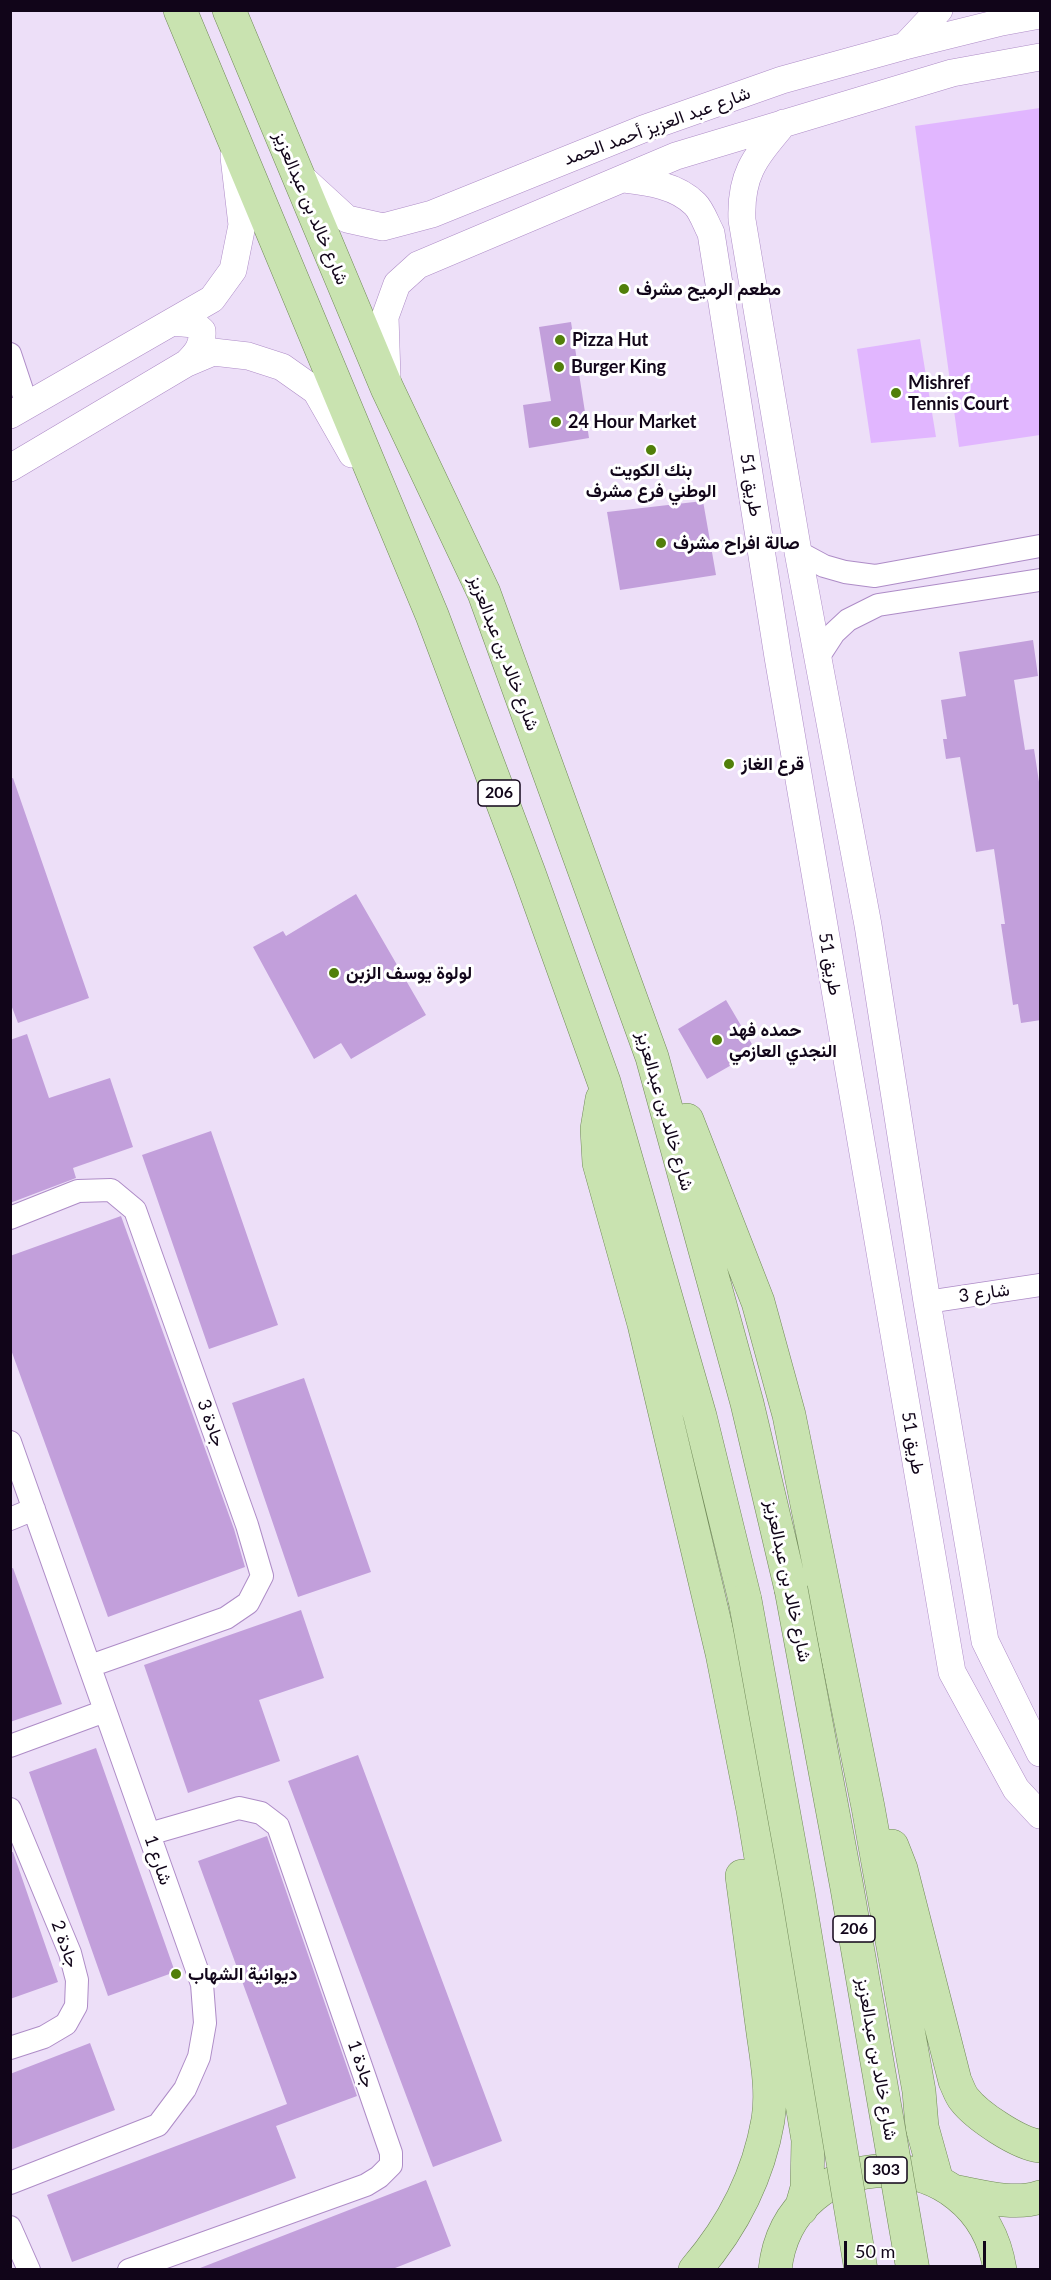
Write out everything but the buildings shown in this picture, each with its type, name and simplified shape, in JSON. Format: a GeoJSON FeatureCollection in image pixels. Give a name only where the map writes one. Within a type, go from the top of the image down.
{"type":"FeatureCollection","features":[{"type":"Feature","properties":{"kind":"main road","name":"206"},"geometry":{"type":"LineString","coordinates":[[180,10],[404,545],[529,873],[604,1082],[700,1416],[745,1600],[800,1904],[861,2270]]}},
{"type":"Feature","properties":{"kind":"main road","name":"شارع خالد بن عبدالعزيز"},"geometry":{"type":"LineString","coordinates":[[229,10],[387,388],[484,592],[652,1057],[747,1403],[791,1589],[847,1888],[913,2270]]}},
{"type":"Feature","properties":{"kind":"main road"},"geometry":{"type":"LineString","coordinates":[[652,1057],[688,1121],[699,1147],[758,1302],[789,1415],[868,1807],[919,2091],[922,2127],[945,2186]]}},
{"type":"Feature","properties":{"kind":"main road"},"geometry":{"type":"LineString","coordinates":[[604,1082],[597,1129],[599,1163],[644,1324],[722,1653],[753,1810],[808,2140],[807,2188],[801,2210]]}},
{"type":"Feature","properties":{"kind":"main road"},"geometry":{"type":"LineString","coordinates":[[868,1807],[887,1834],[902,1869],[953,2072],[963,2098],[1000,2128],[1022,2141],[1041,2146]]}},
{"type":"Feature","properties":{"kind":"main road"},"geometry":{"type":"LineString","coordinates":[[695,2270],[717,2244],[737,2212],[758,2165],[768,2119],[769,2083],[741,1870],[753,1810]]}},
{"type":"Feature","properties":{"kind":"main road","name":"303"},"geometry":{"type":"LineString","coordinates":[[775,2270],[781,2242],[801,2210],[814,2196],[830,2185],[864,2172],[902,2170],[945,2186],[998,2199],[1041,2197]]}},
{"type":"Feature","properties":{"kind":"main road","name":"303"},"geometry":{"type":"LineString","coordinates":[[945,2186],[968,2202],[989,2232],[1000,2270]]}},
{"type":"Feature","properties":{"kind":"street"},"geometry":{"type":"LineString","coordinates":[[905,46],[939,10]]}},
{"type":"Feature","properties":{"kind":"street","name":"شارع عبد العزيز أحمد الحمد"},"geometry":{"type":"LineString","coordinates":[[295,172],[347,219],[383,227],[432,214],[459,201],[643,129],[782,80],[905,46],[1002,22],[1041,15]]}},
{"type":"Feature","properties":{"kind":"street","name":"شارع عبد العزيز أحمد الحمد"},"geometry":{"type":"LineString","coordinates":[[387,388],[385,317],[397,284],[418,265],[676,156],[952,73],[1041,57]]}},
{"type":"Feature","properties":{"kind":"street","name":"طريق 51"},"geometry":{"type":"LineString","coordinates":[[784,123],[755,158],[745,181],[741,205],[755,304],[874,967],[927,1302],[985,1641],[1041,1753]]}},
{"type":"Feature","properties":{"kind":"street"},"geometry":{"type":"LineString","coordinates":[[10,354],[19,410],[212,299],[233,270],[242,225],[230,129]]}},
{"type":"Feature","properties":{"kind":"street","name":"طريق 51"},"geometry":{"type":"LineString","coordinates":[[623,179],[652,182],[678,192],[696,205],[711,233],[778,657],[952,1672],[1016,1789],[1041,1815]]}},
{"type":"Feature","properties":{"kind":"street"},"geometry":{"type":"LineString","coordinates":[[459,201],[452,208],[448,218],[450,228],[455,237],[475,242]]}},
{"type":"Feature","properties":{"kind":"street"},"geometry":{"type":"LineString","coordinates":[[724,316],[738,307],[755,304]]}},
{"type":"Feature","properties":{"kind":"street"},"geometry":{"type":"LineString","coordinates":[[172,322],[194,324],[202,331],[203,340],[199,351],[187,363]]}},
{"type":"Feature","properties":{"kind":"street"},"geometry":{"type":"LineString","coordinates":[[10,468],[187,363],[213,352],[248,357],[282,367],[316,391],[404,545]]}},
{"type":"Feature","properties":{"kind":"street"},"geometry":{"type":"LineString","coordinates":[[798,552],[824,566],[845,572],[875,576],[1041,546]]}},
{"type":"Feature","properties":{"kind":"street"},"geometry":{"type":"LineString","coordinates":[[875,576],[878,605]]}},
{"type":"Feature","properties":{"kind":"street"},"geometry":{"type":"LineString","coordinates":[[819,656],[834,633],[848,620],[878,605],[1041,580]]}},
{"type":"Feature","properties":{"kind":"street"},"geometry":{"type":"LineString","coordinates":[[832,974],[874,967]]}},
{"type":"Feature","properties":{"kind":"street"},"geometry":{"type":"LineString","coordinates":[[838,1010],[880,1002]]}},
{"type":"Feature","properties":{"kind":"street","name":"جادة 3"},"geometry":{"type":"LineString","coordinates":[[10,1218],[78,1191],[111,1190],[135,1210],[243,1514],[262,1576],[248,1603],[226,1618],[90,1666]]}},
{"type":"Feature","properties":{"kind":"street","name":"شارع 3"},"geometry":{"type":"LineString","coordinates":[[927,1302],[1041,1285]]}},
{"type":"Feature","properties":{"kind":"street","name":"شارع 1"},"geometry":{"type":"LineString","coordinates":[[10,1442],[202,1984],[205,2023],[199,2057],[185,2089],[158,2125],[10,2183]]}},
{"type":"Feature","properties":{"kind":"street"},"geometry":{"type":"LineString","coordinates":[[10,1519],[34,1509]]}},
{"type":"Feature","properties":{"kind":"street"},"geometry":{"type":"LineString","coordinates":[[929,1533],[966,1527]]}},
{"type":"Feature","properties":{"kind":"street"},"geometry":{"type":"LineString","coordinates":[[10,1746],[105,1711]]}},
{"type":"Feature","properties":{"kind":"street","name":"جادة 1"},"geometry":{"type":"LineString","coordinates":[[129,2270],[366,2185],[379,2177],[391,2165],[391,2153],[278,1826],[261,1813],[239,1808],[149,1834]]}},
{"type":"Feature","properties":{"kind":"street","name":"جادة 2"},"geometry":{"type":"LineString","coordinates":[[10,1809],[70,1953],[77,1980],[76,2006],[66,2024],[44,2037],[10,2049]]}},
{"type":"Feature","properties":{"kind":"street"},"geometry":{"type":"LineString","coordinates":[[10,2227],[29,2270]]}},
{"type":"Feature","properties":{"kind":"shaded area"},"geometry":{"type":"Polygon","coordinates":[[[1040,108],[1040,435],[959,447],[915,126],[1040,108]]]}},
{"type":"Feature","properties":{"kind":"shaded area","name":"Mishref Tennis Court"},"geometry":{"type":"Polygon","coordinates":[[[920,339],[936,437],[871,443],[857,349],[920,339]]]}},
{"type":"Feature","properties":{"kind":"place","name":"مطعم الرميح مشرف"},"geometry":{"type":"Point","coordinates":[624,289]}},
{"type":"Feature","properties":{"kind":"place","name":"Pizza Hut"},"geometry":{"type":"Point","coordinates":[560,340]}},
{"type":"Feature","properties":{"kind":"place","name":"Burger King"},"geometry":{"type":"Point","coordinates":[559,367]}},
{"type":"Feature","properties":{"kind":"place","name":"Mishref Tennis Court"},"geometry":{"type":"Point","coordinates":[896,393]}},
{"type":"Feature","properties":{"kind":"place","name":"24 Hour Market"},"geometry":{"type":"Point","coordinates":[556,422]}},
{"type":"Feature","properties":{"kind":"place","name":"بنك الكويت الوطني فرع مشرف"},"geometry":{"type":"Point","coordinates":[651,450]}},
{"type":"Feature","properties":{"kind":"place","name":"صالة افراح مشرف"},"geometry":{"type":"Point","coordinates":[661,543]}},
{"type":"Feature","properties":{"kind":"place","name":"قرع الغاز"},"geometry":{"type":"Point","coordinates":[729,764]}},
{"type":"Feature","properties":{"kind":"place","name":"لولوة يوسف الزبن"},"geometry":{"type":"Point","coordinates":[334,973]}},
{"type":"Feature","properties":{"kind":"place","name":"حمده فهد النجدي العازمي"},"geometry":{"type":"Point","coordinates":[717,1040]}},
{"type":"Feature","properties":{"kind":"place","name":"ديوانية الشهاب"},"geometry":{"type":"Point","coordinates":[176,1974]}}]}
